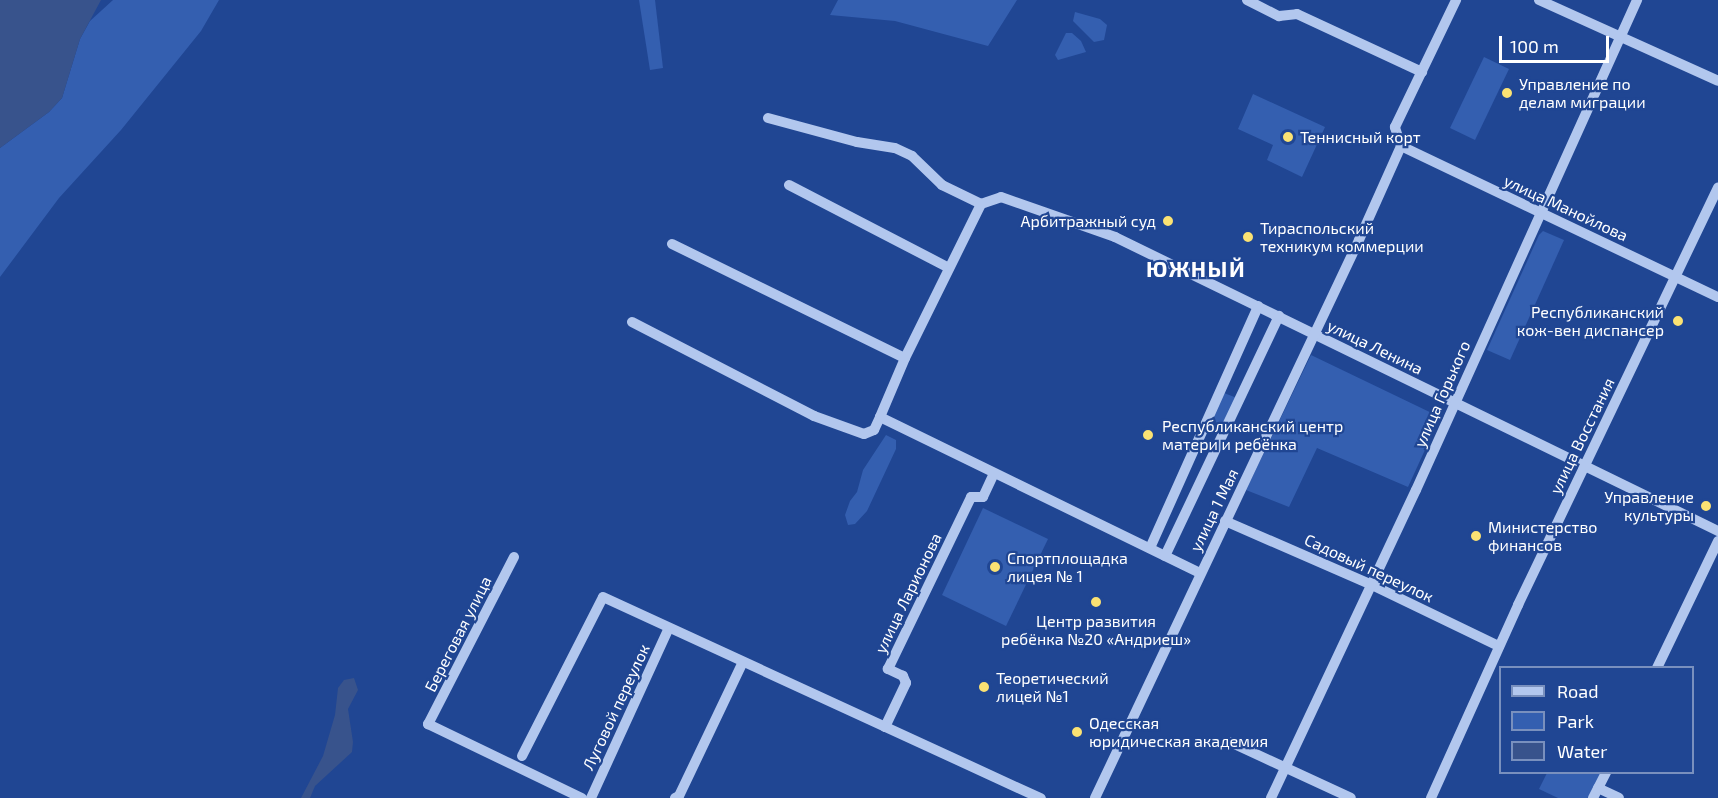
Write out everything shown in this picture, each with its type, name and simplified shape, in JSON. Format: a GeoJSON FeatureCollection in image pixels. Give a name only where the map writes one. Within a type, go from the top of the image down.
{"type":"FeatureCollection","features":[{"type":"Feature","properties":{"kind":"street"},"geometry":{"type":"LineString","coordinates":[[1247,0],[1279,16],[1297,14],[1422,72]]}},
{"type":"Feature","properties":{"kind":"street","name":"улица 1 Мая"},"geometry":{"type":"LineString","coordinates":[[1095,798],[1315,334],[1401,146],[1395,127],[1456,0]]}},
{"type":"Feature","properties":{"kind":"street"},"geometry":{"type":"LineString","coordinates":[[1539,0],[1718,81]]}},
{"type":"Feature","properties":{"kind":"street","name":"улица Горького"},"geometry":{"type":"LineString","coordinates":[[1271,798],[1372,585],[1638,0]]}},
{"type":"Feature","properties":{"kind":"street"},"geometry":{"type":"LineString","coordinates":[[632,322],[814,416],[864,434],[874,430],[904,358],[981,204],[942,185],[912,156],[895,148],[857,142],[768,118]]}},
{"type":"Feature","properties":{"kind":"street","name":"улица Манойлова"},"geometry":{"type":"LineString","coordinates":[[1401,146],[1718,297]]}},
{"type":"Feature","properties":{"kind":"street"},"geometry":{"type":"LineString","coordinates":[[789,185],[949,268]]}},
{"type":"Feature","properties":{"kind":"street","name":"улица Восстания"},"geometry":{"type":"LineString","coordinates":[[1431,798],[1499,646],[1718,187]]}},
{"type":"Feature","properties":{"kind":"street","name":"улица Ленина"},"geometry":{"type":"LineString","coordinates":[[981,204],[1001,197],[1115,237],[1718,531]]}},
{"type":"Feature","properties":{"kind":"street"},"geometry":{"type":"LineString","coordinates":[[672,244],[904,358]]}},
{"type":"Feature","properties":{"kind":"street"},"geometry":{"type":"LineString","coordinates":[[1150,548],[1258,306]]}},
{"type":"Feature","properties":{"kind":"street"},"geometry":{"type":"LineString","coordinates":[[1165,556],[1279,316]]}},
{"type":"Feature","properties":{"kind":"street"},"geometry":{"type":"LineString","coordinates":[[880,417],[1200,573]]}},
{"type":"Feature","properties":{"kind":"street","name":"улица Ларионова"},"geometry":{"type":"LineString","coordinates":[[885,727],[906,683],[903,676],[888,669],[971,497],[983,496],[994,473]]}},
{"type":"Feature","properties":{"kind":"street","name":"Садовый переулок"},"geometry":{"type":"LineString","coordinates":[[1225,521],[1372,585],[1499,646]]}},
{"type":"Feature","properties":{"kind":"street"},"geometry":{"type":"LineString","coordinates":[[1658,666],[1718,541]]}},
{"type":"Feature","properties":{"kind":"street","name":"Береговая улица"},"geometry":{"type":"LineString","coordinates":[[514,556],[428,724],[582,798]]}},
{"type":"Feature","properties":{"kind":"street"},"geometry":{"type":"LineString","coordinates":[[522,756],[603,597],[1041,798]]}},
{"type":"Feature","properties":{"kind":"street","name":"Луговой переулок"},"geometry":{"type":"LineString","coordinates":[[591,798],[669,628]]}},
{"type":"Feature","properties":{"kind":"street"},"geometry":{"type":"LineString","coordinates":[[675,798],[679,796],[743,662]]}},
{"type":"Feature","properties":{"kind":"street"},"geometry":{"type":"LineString","coordinates":[[1230,742],[1351,798]]}},
{"type":"Feature","properties":{"kind":"street"},"geometry":{"type":"LineString","coordinates":[[1605,774],[1596,793],[1619,798]]}},
{"type":"Feature","properties":{"kind":"green space"},"geometry":{"type":"Polygon","coordinates":[[[113,0],[219,0],[201,31],[121,130],[59,198],[0,277],[0,148],[49,112],[62,98],[80,39],[90,21],[113,0]]]}},
{"type":"Feature","properties":{"kind":"green space"},"geometry":{"type":"Polygon","coordinates":[[[639,0],[655,0],[663,68],[650,70],[639,0]]]}},
{"type":"Feature","properties":{"kind":"green space"},"geometry":{"type":"Polygon","coordinates":[[[838,0],[1017,0],[988,46],[895,21],[830,15],[838,0]]]}},
{"type":"Feature","properties":{"kind":"green space"},"geometry":{"type":"Polygon","coordinates":[[[1075,12],[1100,19],[1107,25],[1104,40],[1094,42],[1073,21],[1075,12]]]}},
{"type":"Feature","properties":{"kind":"green space"},"geometry":{"type":"Polygon","coordinates":[[[1066,33],[1072,33],[1081,41],[1086,52],[1058,60],[1055,55],[1066,33]]]}},
{"type":"Feature","properties":{"kind":"green space"},"geometry":{"type":"Polygon","coordinates":[[[1484,57],[1509,69],[1475,140],[1450,128],[1484,57]]]}},
{"type":"Feature","properties":{"kind":"green space","name":"Теннисный корт"},"geometry":{"type":"Polygon","coordinates":[[[1253,94],[1325,127],[1302,177],[1267,160],[1273,145],[1238,129],[1253,94]]]}},
{"type":"Feature","properties":{"kind":"green space"},"geometry":{"type":"Polygon","coordinates":[[[1543,231],[1564,240],[1510,360],[1487,350],[1539,235],[1543,231]]]}},
{"type":"Feature","properties":{"kind":"green space"},"geometry":{"type":"Polygon","coordinates":[[[1311,355],[1440,417],[1408,487],[1317,448],[1289,507],[1246,490],[1311,355]]]}},
{"type":"Feature","properties":{"kind":"green space"},"geometry":{"type":"Polygon","coordinates":[[[1224,393],[1237,398],[1224,426],[1211,420],[1224,393]]]}},
{"type":"Feature","properties":{"kind":"green space"},"geometry":{"type":"Polygon","coordinates":[[[886,435],[896,440],[896,449],[867,511],[855,524],[848,525],[845,515],[850,501],[857,492],[863,470],[886,435]]]}},
{"type":"Feature","properties":{"kind":"green space","name":"Спортплощадка лицея № 1"},"geometry":{"type":"Polygon","coordinates":[[[983,508],[1048,539],[1006,626],[942,595],[983,508]]]}},
{"type":"Feature","properties":{"kind":"green space"},"geometry":{"type":"Polygon","coordinates":[[[1546,774],[1600,774],[1588,798],[1558,798],[1539,789],[1546,774]]]}},
{"type":"Feature","properties":{"kind":"water"},"geometry":{"type":"Polygon","coordinates":[[[0,0],[101,0],[80,39],[62,98],[49,112],[0,148],[0,0]]]}},
{"type":"Feature","properties":{"kind":"water"},"geometry":{"type":"Polygon","coordinates":[[[354,678],[358,690],[348,709],[353,742],[352,752],[315,786],[310,798],[301,798],[323,756],[335,715],[338,688],[344,680],[354,678]]]}},
{"type":"Feature","properties":{"kind":"place","name":"Управление по делам миграции"},"geometry":{"type":"Point","coordinates":[1507,93]}},
{"type":"Feature","properties":{"kind":"place","name":"Теннисный корт"},"geometry":{"type":"Point","coordinates":[1288,137]}},
{"type":"Feature","properties":{"kind":"place","name":"Арбитражный суд"},"geometry":{"type":"Point","coordinates":[1168,221]}},
{"type":"Feature","properties":{"kind":"place","name":"Тираспольский техникум коммерции"},"geometry":{"type":"Point","coordinates":[1248,237]}},
{"type":"Feature","properties":{"kind":"place","name":"Республиканский кож-вен диспансер"},"geometry":{"type":"Point","coordinates":[1678,321]}},
{"type":"Feature","properties":{"kind":"place","name":"Республиканский центр матери и ребёнка"},"geometry":{"type":"Point","coordinates":[1148,435]}},
{"type":"Feature","properties":{"kind":"place","name":"Управление культуры"},"geometry":{"type":"Point","coordinates":[1706,506]}},
{"type":"Feature","properties":{"kind":"place","name":"Министерство финансов"},"geometry":{"type":"Point","coordinates":[1476,536]}},
{"type":"Feature","properties":{"kind":"place","name":"Спортплощадка лицея № 1"},"geometry":{"type":"Point","coordinates":[995,567]}},
{"type":"Feature","properties":{"kind":"place","name":"Центр развития ребёнка №20 «Андриеш»"},"geometry":{"type":"Point","coordinates":[1096,602]}},
{"type":"Feature","properties":{"kind":"place","name":"Теоретический лицей №1"},"geometry":{"type":"Point","coordinates":[984,687]}},
{"type":"Feature","properties":{"kind":"place","name":"Одесская юридическая академия"},"geometry":{"type":"Point","coordinates":[1077,732]}},
{"type":"Feature","properties":{"kind":"district","name":"ЮЖНЫЙ"},"geometry":{"type":"Point","coordinates":[1196,269]}}]}
